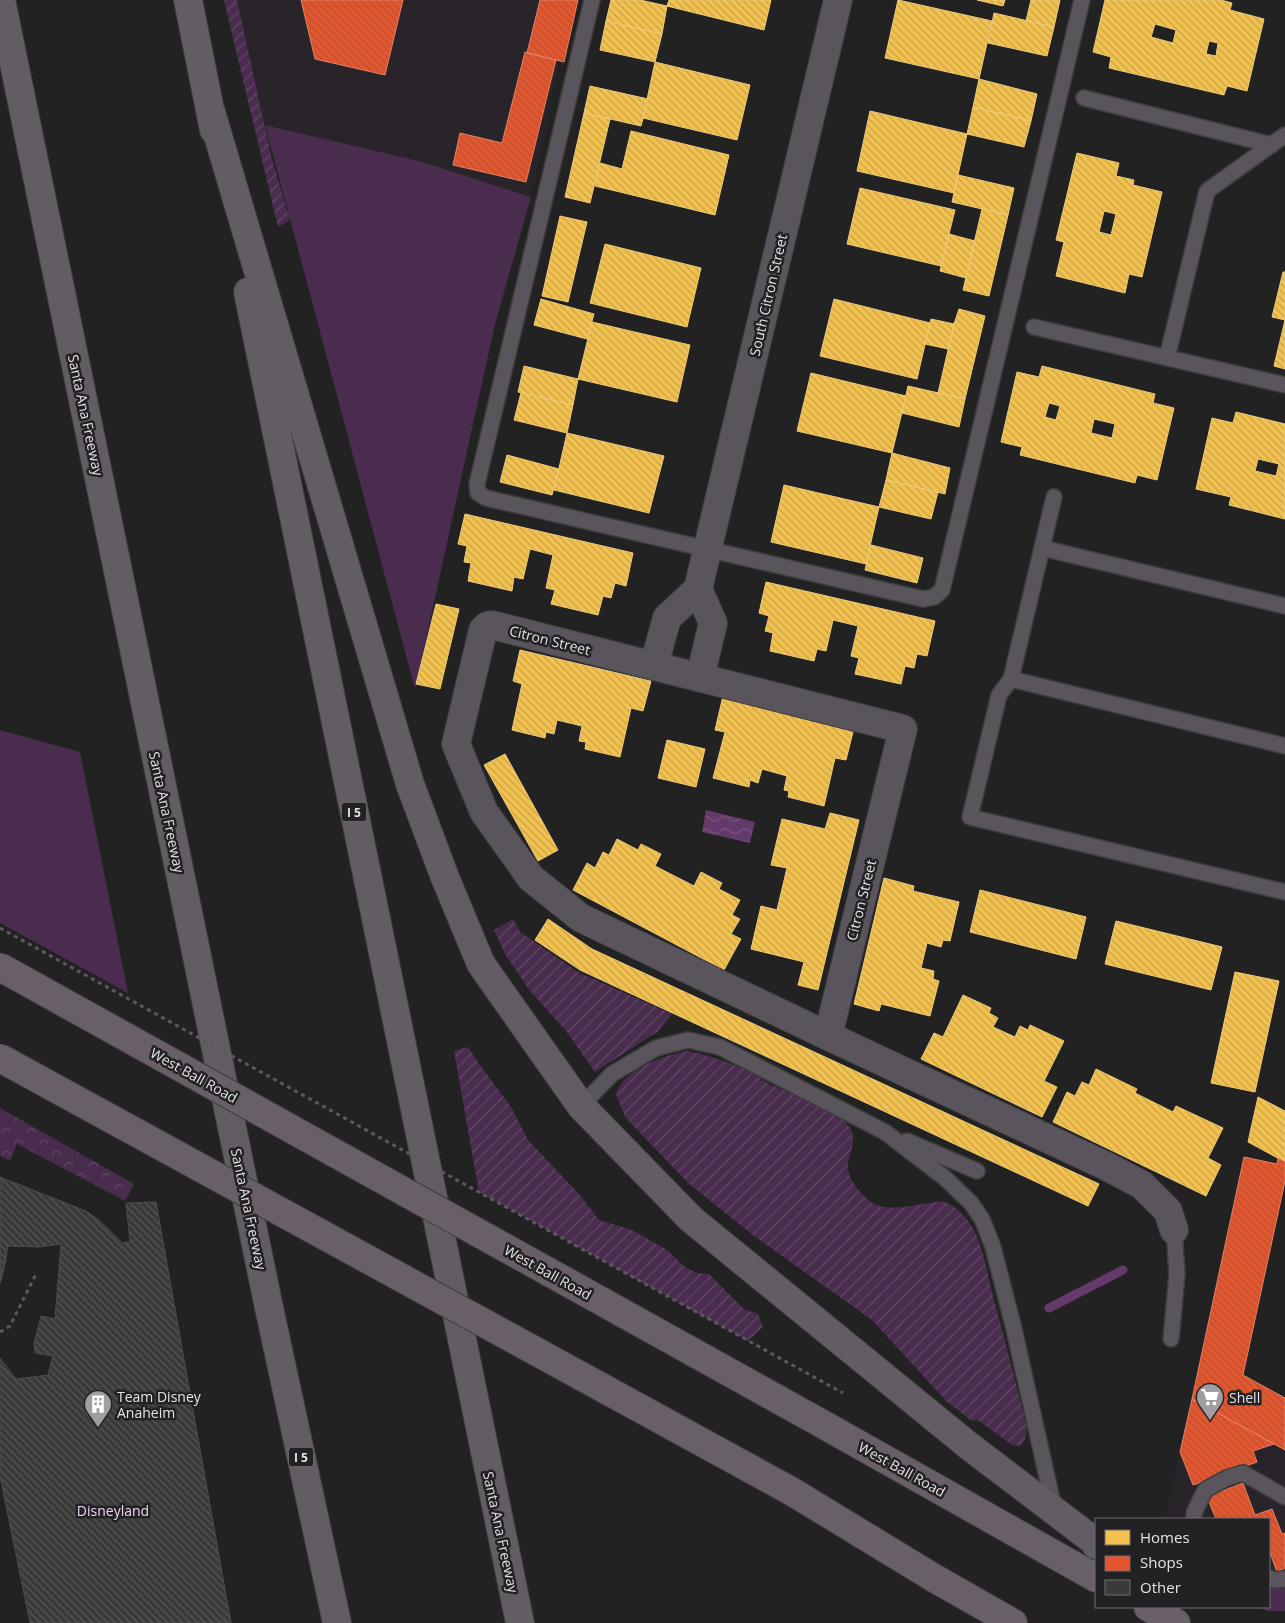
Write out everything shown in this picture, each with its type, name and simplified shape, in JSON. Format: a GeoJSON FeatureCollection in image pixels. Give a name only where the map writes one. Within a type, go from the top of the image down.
{"type":"FeatureCollection","features":[{"type":"Feature","properties":{"kind":"highway","name":"Santa Ana Freeway"},"geometry":{"type":"LineString","coordinates":[[1,0],[268,1303],[335,1619]]}},
{"type":"Feature","properties":{"kind":"highway","name":"Santa Ana Freeway"},"geometry":{"type":"LineString","coordinates":[[188,0],[520,1623]]}},
{"type":"Feature","properties":{"kind":"highway"},"geometry":{"type":"LineString","coordinates":[[211,112],[407,775],[444,875],[481,964],[581,1106],[691,1219],[969,1446],[1095,1544]]}},
{"type":"Feature","properties":{"kind":"main road","name":"West Ball Road"},"geometry":{"type":"LineString","coordinates":[[0,967],[1095,1577]]}},
{"type":"Feature","properties":{"kind":"main road"},"geometry":{"type":"LineString","coordinates":[[0,1058],[791,1491],[934,1578],[1013,1623]]}},
{"type":"Feature","properties":{"kind":"street","name":"South Citron Street"},"geometry":{"type":"LineString","coordinates":[[698,589],[838,0]]}},
{"type":"Feature","properties":{"kind":"street"},"geometry":{"type":"LineString","coordinates":[[654,665],[667,618],[698,589],[712,623],[700,678]]}},
{"type":"Feature","properties":{"kind":"street","name":"Citron Street"},"geometry":{"type":"LineString","coordinates":[[828,1036],[903,729],[654,665],[492,625],[487,626],[483,630],[456,744],[484,812],[530,878],[581,918],[828,1036],[1097,1162],[1142,1185],[1168,1211],[1174,1230]]}},
{"type":"Feature","properties":{"kind":"lane"},"geometry":{"type":"LineString","coordinates":[[592,0],[477,484],[478,493],[486,498],[923,599],[934,597],[942,590],[1082,0]]}},
{"type":"Feature","properties":{"kind":"lane"},"geometry":{"type":"LineString","coordinates":[[1084,98],[1272,145]]}},
{"type":"Feature","properties":{"kind":"lane"},"geometry":{"type":"LineString","coordinates":[[1167,358],[1207,191],[1285,135]]}},
{"type":"Feature","properties":{"kind":"lane"},"geometry":{"type":"LineString","coordinates":[[1034,327],[1285,385]]}},
{"type":"Feature","properties":{"kind":"lane"},"geometry":{"type":"LineString","coordinates":[[1054,497],[1012,679],[999,695],[970,817],[1285,892]]}},
{"type":"Feature","properties":{"kind":"lane"},"geometry":{"type":"LineString","coordinates":[[1042,548],[1285,606]]}},
{"type":"Feature","properties":{"kind":"lane"},"geometry":{"type":"LineString","coordinates":[[1012,679],[1285,746]]}},
{"type":"Feature","properties":{"kind":"lane"},"geometry":{"type":"LineString","coordinates":[[581,1106],[612,1074],[656,1048],[688,1040],[720,1047],[885,1132],[977,1171]]}},
{"type":"Feature","properties":{"kind":"lane"},"geometry":{"type":"LineString","coordinates":[[885,1132],[945,1178],[971,1203],[982,1220],[993,1247],[1014,1330],[1054,1512]]}},
{"type":"Feature","properties":{"kind":"lane"},"geometry":{"type":"LineString","coordinates":[[1171,1339],[1178,1274],[1174,1230]]}},
{"type":"Feature","properties":{"kind":"lane"},"geometry":{"type":"LineString","coordinates":[[1194,1518],[1194,1513],[1205,1490],[1227,1478],[1243,1473],[1285,1498]]}},
{"type":"Feature","properties":{"kind":"lane"},"geometry":{"type":"LineString","coordinates":[[1270,1578],[1285,1579]]}},
{"type":"Feature","properties":{"kind":"path"},"geometry":{"type":"LineString","coordinates":[[0,928],[843,1393]]}},
{"type":"Feature","properties":{"kind":"path"},"geometry":{"type":"LineString","coordinates":[[0,1332],[10,1326],[37,1272]]}},
{"type":"Feature","properties":{"kind":"shaded area"},"geometry":{"type":"Polygon","coordinates":[[[237,0],[572,0],[531,197],[423,162],[265,125],[237,0]]]}},
{"type":"Feature","properties":{"kind":"shaded area"},"geometry":{"type":"Polygon","coordinates":[[[1192,1399],[1285,1450],[1285,1611],[1267,1611],[1261,1608],[1270,1608],[1270,1518],[1165,1518],[1192,1399]]]}},
{"type":"Feature","properties":{"kind":"green space"},"geometry":{"type":"Polygon","coordinates":[[[224,0],[237,0],[272,159],[290,220],[278,227],[224,0]]]}},
{"type":"Feature","properties":{"kind":"green space"},"geometry":{"type":"Polygon","coordinates":[[[265,125],[423,162],[531,197],[495,324],[415,689],[265,125]]]}},
{"type":"Feature","properties":{"kind":"green space"},"geometry":{"type":"Polygon","coordinates":[[[0,730],[80,752],[128,993],[0,923],[0,730]]]}},
{"type":"Feature","properties":{"kind":"green space"},"geometry":{"type":"Polygon","coordinates":[[[513,919],[520,932],[578,972],[672,1014],[657,1032],[595,1072],[566,1031],[530,991],[505,954],[494,930],[513,919]]]}},
{"type":"Feature","properties":{"kind":"green space"},"geometry":{"type":"Polygon","coordinates":[[[468,1047],[511,1107],[528,1140],[579,1194],[599,1220],[632,1230],[667,1250],[685,1267],[697,1273],[709,1274],[744,1309],[758,1314],[763,1327],[748,1341],[479,1192],[454,1051],[468,1047]]]}},
{"type":"Feature","properties":{"kind":"green space"},"geometry":{"type":"Polygon","coordinates":[[[687,1051],[741,1068],[771,1085],[826,1109],[845,1121],[853,1137],[848,1164],[850,1178],[872,1203],[879,1206],[896,1208],[945,1202],[967,1219],[976,1234],[981,1249],[1027,1428],[1025,1440],[1020,1446],[1012,1445],[978,1420],[972,1421],[946,1401],[872,1320],[754,1236],[688,1183],[625,1117],[616,1094],[628,1077],[636,1070],[656,1060],[687,1051]]]}},
{"type":"Feature","properties":{"kind":"green space"},"geometry":{"type":"Polygon","coordinates":[[[0,1108],[134,1184],[125,1201],[17,1144],[10,1161],[0,1156],[0,1108]]]}},
{"type":"Feature","properties":{"kind":"green space"},"geometry":{"type":"Polygon","coordinates":[[[1285,1586],[1285,1611],[1267,1611],[1261,1608],[1270,1608],[1270,1587],[1285,1586]]]}},
{"type":"Feature","properties":{"kind":"water"},"geometry":{"type":"Polygon","coordinates":[[[706,810],[755,822],[750,843],[702,832],[706,810]]]}},
{"type":"Feature","properties":{"kind":"building: Homes"},"geometry":{"type":"Polygon","coordinates":[[[611,0],[640,0],[667,6],[662,34],[606,21],[611,0]]]}},
{"type":"Feature","properties":{"kind":"building: Homes"},"geometry":{"type":"Polygon","coordinates":[[[669,0],[771,0],[764,30],[667,6],[669,0]]]}},
{"type":"Feature","properties":{"kind":"building: Homes"},"geometry":{"type":"Polygon","coordinates":[[[898,0],[992,21],[979,79],[885,58],[898,0]]]}},
{"type":"Feature","properties":{"kind":"building: Homes"},"geometry":{"type":"Polygon","coordinates":[[[977,0],[1005,0],[1003,6],[977,0]]]}},
{"type":"Feature","properties":{"kind":"building: Homes"},"geometry":{"type":"Polygon","coordinates":[[[1031,0],[1060,0],[1054,27],[1026,21],[1031,0]]]}},
{"type":"Feature","properties":{"kind":"building: Homes"},"geometry":{"type":"Polygon","coordinates":[[[1105,0],[1221,0],[1232,3],[1230,10],[1264,19],[1247,91],[1227,86],[1224,95],[1109,68],[1111,57],[1093,52],[1105,0]],[[1155,24],[1151,37],[1173,43],[1176,30],[1155,24]],[[1209,41],[1206,54],[1216,56],[1218,43],[1209,41]]]}},
{"type":"Feature","properties":{"kind":"building: Homes"},"geometry":{"type":"Polygon","coordinates":[[[994,13],[1054,27],[1047,56],[988,43],[994,13]]]}},
{"type":"Feature","properties":{"kind":"building: Homes"},"geometry":{"type":"Polygon","coordinates":[[[606,21],[662,34],[655,62],[600,50],[606,21]]]}},
{"type":"Feature","properties":{"kind":"building: Homes"},"geometry":{"type":"Polygon","coordinates":[[[655,62],[750,85],[737,140],[643,118],[655,62]]]}},
{"type":"Feature","properties":{"kind":"building: Homes"},"geometry":{"type":"Polygon","coordinates":[[[979,79],[1037,94],[1031,121],[973,107],[979,79]]]}},
{"type":"Feature","properties":{"kind":"building: Homes"},"geometry":{"type":"Polygon","coordinates":[[[590,86],[648,99],[641,126],[584,113],[590,86]]]}},
{"type":"Feature","properties":{"kind":"building: Homes"},"geometry":{"type":"Polygon","coordinates":[[[973,107],[1031,121],[1024,147],[967,134],[973,107]]]}},
{"type":"Feature","properties":{"kind":"building: Homes"},"geometry":{"type":"Polygon","coordinates":[[[870,111],[967,134],[954,193],[857,171],[870,111]]]}},
{"type":"Feature","properties":{"kind":"building: Homes"},"geometry":{"type":"Polygon","coordinates":[[[584,113],[610,119],[590,203],[565,197],[584,113]]]}},
{"type":"Feature","properties":{"kind":"building: Homes"},"geometry":{"type":"Polygon","coordinates":[[[631,131],[729,155],[715,215],[595,186],[600,163],[622,169],[631,131]]]}},
{"type":"Feature","properties":{"kind":"building: Homes"},"geometry":{"type":"Polygon","coordinates":[[[1077,153],[1119,163],[1116,176],[1134,180],[1133,185],[1162,192],[1142,277],[1129,274],[1125,293],[1056,276],[1064,242],[1056,240],[1077,153]],[[1104,211],[1099,232],[1111,235],[1116,214],[1104,211]]]}},
{"type":"Feature","properties":{"kind":"building: Homes"},"geometry":{"type":"Polygon","coordinates":[[[958,175],[1014,188],[1008,215],[952,202],[958,175]]]}},
{"type":"Feature","properties":{"kind":"building: Homes"},"geometry":{"type":"Polygon","coordinates":[[[860,188],[955,210],[941,266],[847,244],[860,188]]]}},
{"type":"Feature","properties":{"kind":"building: Homes"},"geometry":{"type":"Polygon","coordinates":[[[982,209],[1008,215],[989,296],[963,290],[982,209]]]}},
{"type":"Feature","properties":{"kind":"building: Homes"},"geometry":{"type":"Polygon","coordinates":[[[560,216],[587,222],[568,302],[542,296],[560,216]]]}},
{"type":"Feature","properties":{"kind":"building: Homes"},"geometry":{"type":"Polygon","coordinates":[[[949,234],[975,241],[966,278],[940,271],[949,234]]]}},
{"type":"Feature","properties":{"kind":"building: Homes"},"geometry":{"type":"Polygon","coordinates":[[[605,244],[701,268],[687,327],[590,303],[605,244]]]}},
{"type":"Feature","properties":{"kind":"building: Homes"},"geometry":{"type":"Polygon","coordinates":[[[1283,272],[1285,272],[1285,320],[1272,317],[1283,272]]]}},
{"type":"Feature","properties":{"kind":"building: Homes"},"geometry":{"type":"Polygon","coordinates":[[[541,299],[594,314],[587,339],[534,325],[541,299]]]}},
{"type":"Feature","properties":{"kind":"building: Homes"},"geometry":{"type":"Polygon","coordinates":[[[834,299],[930,323],[917,379],[820,356],[834,299]]]}},
{"type":"Feature","properties":{"kind":"building: Homes"},"geometry":{"type":"Polygon","coordinates":[[[959,309],[985,316],[965,399],[938,393],[959,309]]]}},
{"type":"Feature","properties":{"kind":"building: Homes"},"geometry":{"type":"Polygon","coordinates":[[[931,319],[954,324],[948,349],[925,344],[931,319]]]}},
{"type":"Feature","properties":{"kind":"building: Homes"},"geometry":{"type":"Polygon","coordinates":[[[1285,320],[1285,369],[1274,366],[1285,320]]]}},
{"type":"Feature","properties":{"kind":"building: Homes"},"geometry":{"type":"Polygon","coordinates":[[[592,322],[690,345],[677,402],[578,379],[592,322]]]}},
{"type":"Feature","properties":{"kind":"building: Homes"},"geometry":{"type":"Polygon","coordinates":[[[524,366],[578,379],[573,405],[518,392],[524,366]]]}},
{"type":"Feature","properties":{"kind":"building: Homes"},"geometry":{"type":"Polygon","coordinates":[[[1042,366],[1155,394],[1153,403],[1174,408],[1157,480],[1137,475],[1135,483],[1020,455],[1022,447],[1001,442],[1017,372],[1039,377],[1042,366]],[[1049,403],[1045,417],[1056,420],[1060,406],[1049,403]],[[1094,419],[1091,433],[1112,438],[1115,424],[1094,419]]]}},
{"type":"Feature","properties":{"kind":"building: Homes"},"geometry":{"type":"Polygon","coordinates":[[[811,373],[906,396],[892,453],[797,431],[811,373]]]}},
{"type":"Feature","properties":{"kind":"building: Homes"},"geometry":{"type":"Polygon","coordinates":[[[908,386],[965,399],[959,427],[902,413],[908,386]]]}},
{"type":"Feature","properties":{"kind":"building: Homes"},"geometry":{"type":"Polygon","coordinates":[[[521,393],[573,405],[567,433],[514,420],[521,393]]]}},
{"type":"Feature","properties":{"kind":"building: Homes"},"geometry":{"type":"Polygon","coordinates":[[[1236,412],[1285,424],[1285,519],[1229,505],[1231,497],[1196,489],[1212,418],[1233,423],[1236,412]],[[1258,459],[1255,471],[1276,476],[1279,464],[1258,459]]]}},
{"type":"Feature","properties":{"kind":"building: Homes"},"geometry":{"type":"Polygon","coordinates":[[[567,433],[664,456],[649,513],[554,490],[567,433]]]}},
{"type":"Feature","properties":{"kind":"building: Homes"},"geometry":{"type":"Polygon","coordinates":[[[892,453],[950,468],[945,494],[886,480],[892,453]]]}},
{"type":"Feature","properties":{"kind":"building: Homes"},"geometry":{"type":"Polygon","coordinates":[[[507,455],[559,469],[552,495],[500,482],[507,455]]]}},
{"type":"Feature","properties":{"kind":"building: Homes"},"geometry":{"type":"Polygon","coordinates":[[[886,480],[938,492],[931,519],[879,507],[886,480]]]}},
{"type":"Feature","properties":{"kind":"building: Homes"},"geometry":{"type":"Polygon","coordinates":[[[784,485],[879,507],[866,564],[771,542],[784,485]]]}},
{"type":"Feature","properties":{"kind":"building: Homes"},"geometry":{"type":"Polygon","coordinates":[[[465,514],[633,553],[626,586],[615,583],[611,598],[603,596],[598,615],[551,604],[555,590],[546,588],[553,555],[530,549],[523,579],[514,577],[512,591],[468,581],[471,563],[464,562],[467,546],[458,544],[465,514]]]}},
{"type":"Feature","properties":{"kind":"building: Homes"},"geometry":{"type":"Polygon","coordinates":[[[871,545],[923,558],[917,583],[865,570],[871,545]]]}},
{"type":"Feature","properties":{"kind":"building: Homes"},"geometry":{"type":"Polygon","coordinates":[[[766,582],[935,621],[927,656],[917,654],[914,668],[905,666],[901,684],[855,674],[859,658],[851,656],[858,626],[833,620],[826,651],[817,649],[814,661],[770,651],[773,633],[765,631],[769,616],[759,613],[766,582]]]}},
{"type":"Feature","properties":{"kind":"building: Homes"},"geometry":{"type":"Polygon","coordinates":[[[436,604],[459,609],[440,689],[416,684],[436,604]]]}},
{"type":"Feature","properties":{"kind":"building: Homes"},"geometry":{"type":"Polygon","coordinates":[[[520,650],[651,681],[643,711],[631,708],[620,757],[585,749],[586,742],[579,741],[582,726],[557,720],[554,734],[546,732],[545,738],[512,730],[522,684],[513,681],[520,650]]]}},
{"type":"Feature","properties":{"kind":"building: Homes"},"geometry":{"type":"Polygon","coordinates":[[[723,696],[854,728],[846,760],[835,758],[824,806],[788,797],[789,791],[784,790],[787,776],[762,769],[758,783],[750,780],[749,787],[713,778],[725,732],[715,730],[723,696]]]}},
{"type":"Feature","properties":{"kind":"building: Homes"},"geometry":{"type":"Polygon","coordinates":[[[667,740],[705,749],[696,787],[658,778],[667,740]]]}},
{"type":"Feature","properties":{"kind":"building: Homes"},"geometry":{"type":"Polygon","coordinates":[[[505,754],[558,850],[538,861],[484,765],[505,754]]]}},
{"type":"Feature","properties":{"kind":"building: Homes"},"geometry":{"type":"Polygon","coordinates":[[[830,813],[859,820],[818,990],[798,985],[804,962],[751,949],[761,906],[777,910],[787,868],[771,865],[782,819],[825,829],[830,813]]]}},
{"type":"Feature","properties":{"kind":"building: Homes"},"geometry":{"type":"Polygon","coordinates":[[[617,839],[638,850],[641,844],[661,854],[655,866],[694,886],[701,872],[722,883],[719,889],[740,900],[732,915],[740,919],[731,934],[741,939],[724,970],[573,890],[587,863],[595,868],[603,852],[609,855],[617,839]]]}},
{"type":"Feature","properties":{"kind":"building: Homes"},"geometry":{"type":"Polygon","coordinates":[[[884,878],[914,886],[913,891],[959,902],[950,941],[943,940],[941,947],[927,943],[921,968],[934,971],[933,979],[939,981],[930,1016],[881,1004],[879,1011],[854,1004],[884,878]]]}},
{"type":"Feature","properties":{"kind":"building: Homes"},"geometry":{"type":"Polygon","coordinates":[[[980,890],[1086,917],[1076,959],[970,932],[980,890]]]}},
{"type":"Feature","properties":{"kind":"building: Homes"},"geometry":{"type":"Polygon","coordinates":[[[548,919],[592,949],[1099,1184],[1088,1206],[580,970],[535,940],[548,919]]]}},
{"type":"Feature","properties":{"kind":"building: Homes"},"geometry":{"type":"Polygon","coordinates":[[[1116,921],[1222,947],[1211,990],[1105,964],[1116,921]]]}},
{"type":"Feature","properties":{"kind":"building: Homes"},"geometry":{"type":"Polygon","coordinates":[[[1235,972],[1279,981],[1255,1092],[1211,1083],[1235,972]]]}},
{"type":"Feature","properties":{"kind":"building: Homes"},"geometry":{"type":"Polygon","coordinates":[[[963,995],[991,1008],[989,1013],[998,1018],[993,1027],[1015,1037],[1020,1026],[1028,1030],[1030,1025],[1064,1041],[1044,1081],[1057,1087],[1042,1117],[921,1059],[934,1033],[943,1037],[963,995]]]}},
{"type":"Feature","properties":{"kind":"building: Homes"},"geometry":{"type":"Polygon","coordinates":[[[1096,1069],[1137,1089],[1135,1093],[1173,1112],[1176,1106],[1223,1128],[1208,1158],[1221,1165],[1206,1196],[1053,1122],[1067,1092],[1075,1096],[1082,1082],[1089,1085],[1096,1069]]]}},
{"type":"Feature","properties":{"kind":"building: Homes"},"geometry":{"type":"Polygon","coordinates":[[[1258,1097],[1285,1111],[1285,1162],[1248,1142],[1258,1097]]]}},
{"type":"Feature","properties":{"kind":"building: Shops"},"geometry":{"type":"Polygon","coordinates":[[[301,0],[403,0],[385,75],[315,59],[301,0]]]}},
{"type":"Feature","properties":{"kind":"building: Shops"},"geometry":{"type":"Polygon","coordinates":[[[540,0],[578,0],[564,62],[527,53],[540,0]]]}},
{"type":"Feature","properties":{"kind":"building: Shops"},"geometry":{"type":"Polygon","coordinates":[[[525,52],[556,60],[526,182],[453,165],[460,133],[502,143],[525,52]]]}},
{"type":"Feature","properties":{"kind":"building: Shops"},"geometry":{"type":"Polygon","coordinates":[[[1244,1157],[1277,1164],[1278,1158],[1285,1162],[1285,1181],[1243,1375],[1285,1398],[1285,1450],[1192,1399],[1244,1157]]]}},
{"type":"Feature","properties":{"kind":"building: Shops","name":"Shell"},"geometry":{"type":"Polygon","coordinates":[[[1192,1399],[1274,1444],[1253,1451],[1257,1462],[1193,1485],[1180,1452],[1192,1399]]]}},
{"type":"Feature","properties":{"kind":"building: Shops"},"geometry":{"type":"Polygon","coordinates":[[[1243,1483],[1255,1515],[1272,1509],[1282,1534],[1285,1533],[1285,1568],[1277,1572],[1270,1553],[1270,1518],[1216,1518],[1207,1497],[1243,1483]]]}},
{"type":"Feature","properties":{"kind":"building: Other","name":"Disneyland"},"geometry":{"type":"Polygon","coordinates":[[[0,1177],[86,1211],[100,1221],[122,1243],[130,1242],[126,1203],[156,1202],[231,1623],[30,1623],[0,1476],[0,1358],[16,1379],[48,1375],[53,1356],[35,1353],[34,1344],[41,1316],[55,1319],[61,1244],[38,1247],[8,1246],[0,1283],[0,1177]]]}},
{"type":"Feature","properties":{"kind":"building: Other"},"geometry":{"type":"Polygon","coordinates":[[[7,1253],[3,1273],[0,1283],[0,1255],[7,1253]]]}},
{"type":"Feature","properties":{"kind":"waterway"},"geometry":{"type":"LineString","coordinates":[[1049,1308],[1123,1270]]}},
{"type":"Feature","properties":{"kind":"place","name":"Shell"},"geometry":{"type":"Point","coordinates":[1210,1421]}},
{"type":"Feature","properties":{"kind":"place","name":"Team Disney Anaheim"},"geometry":{"type":"Point","coordinates":[98,1428]}}]}
